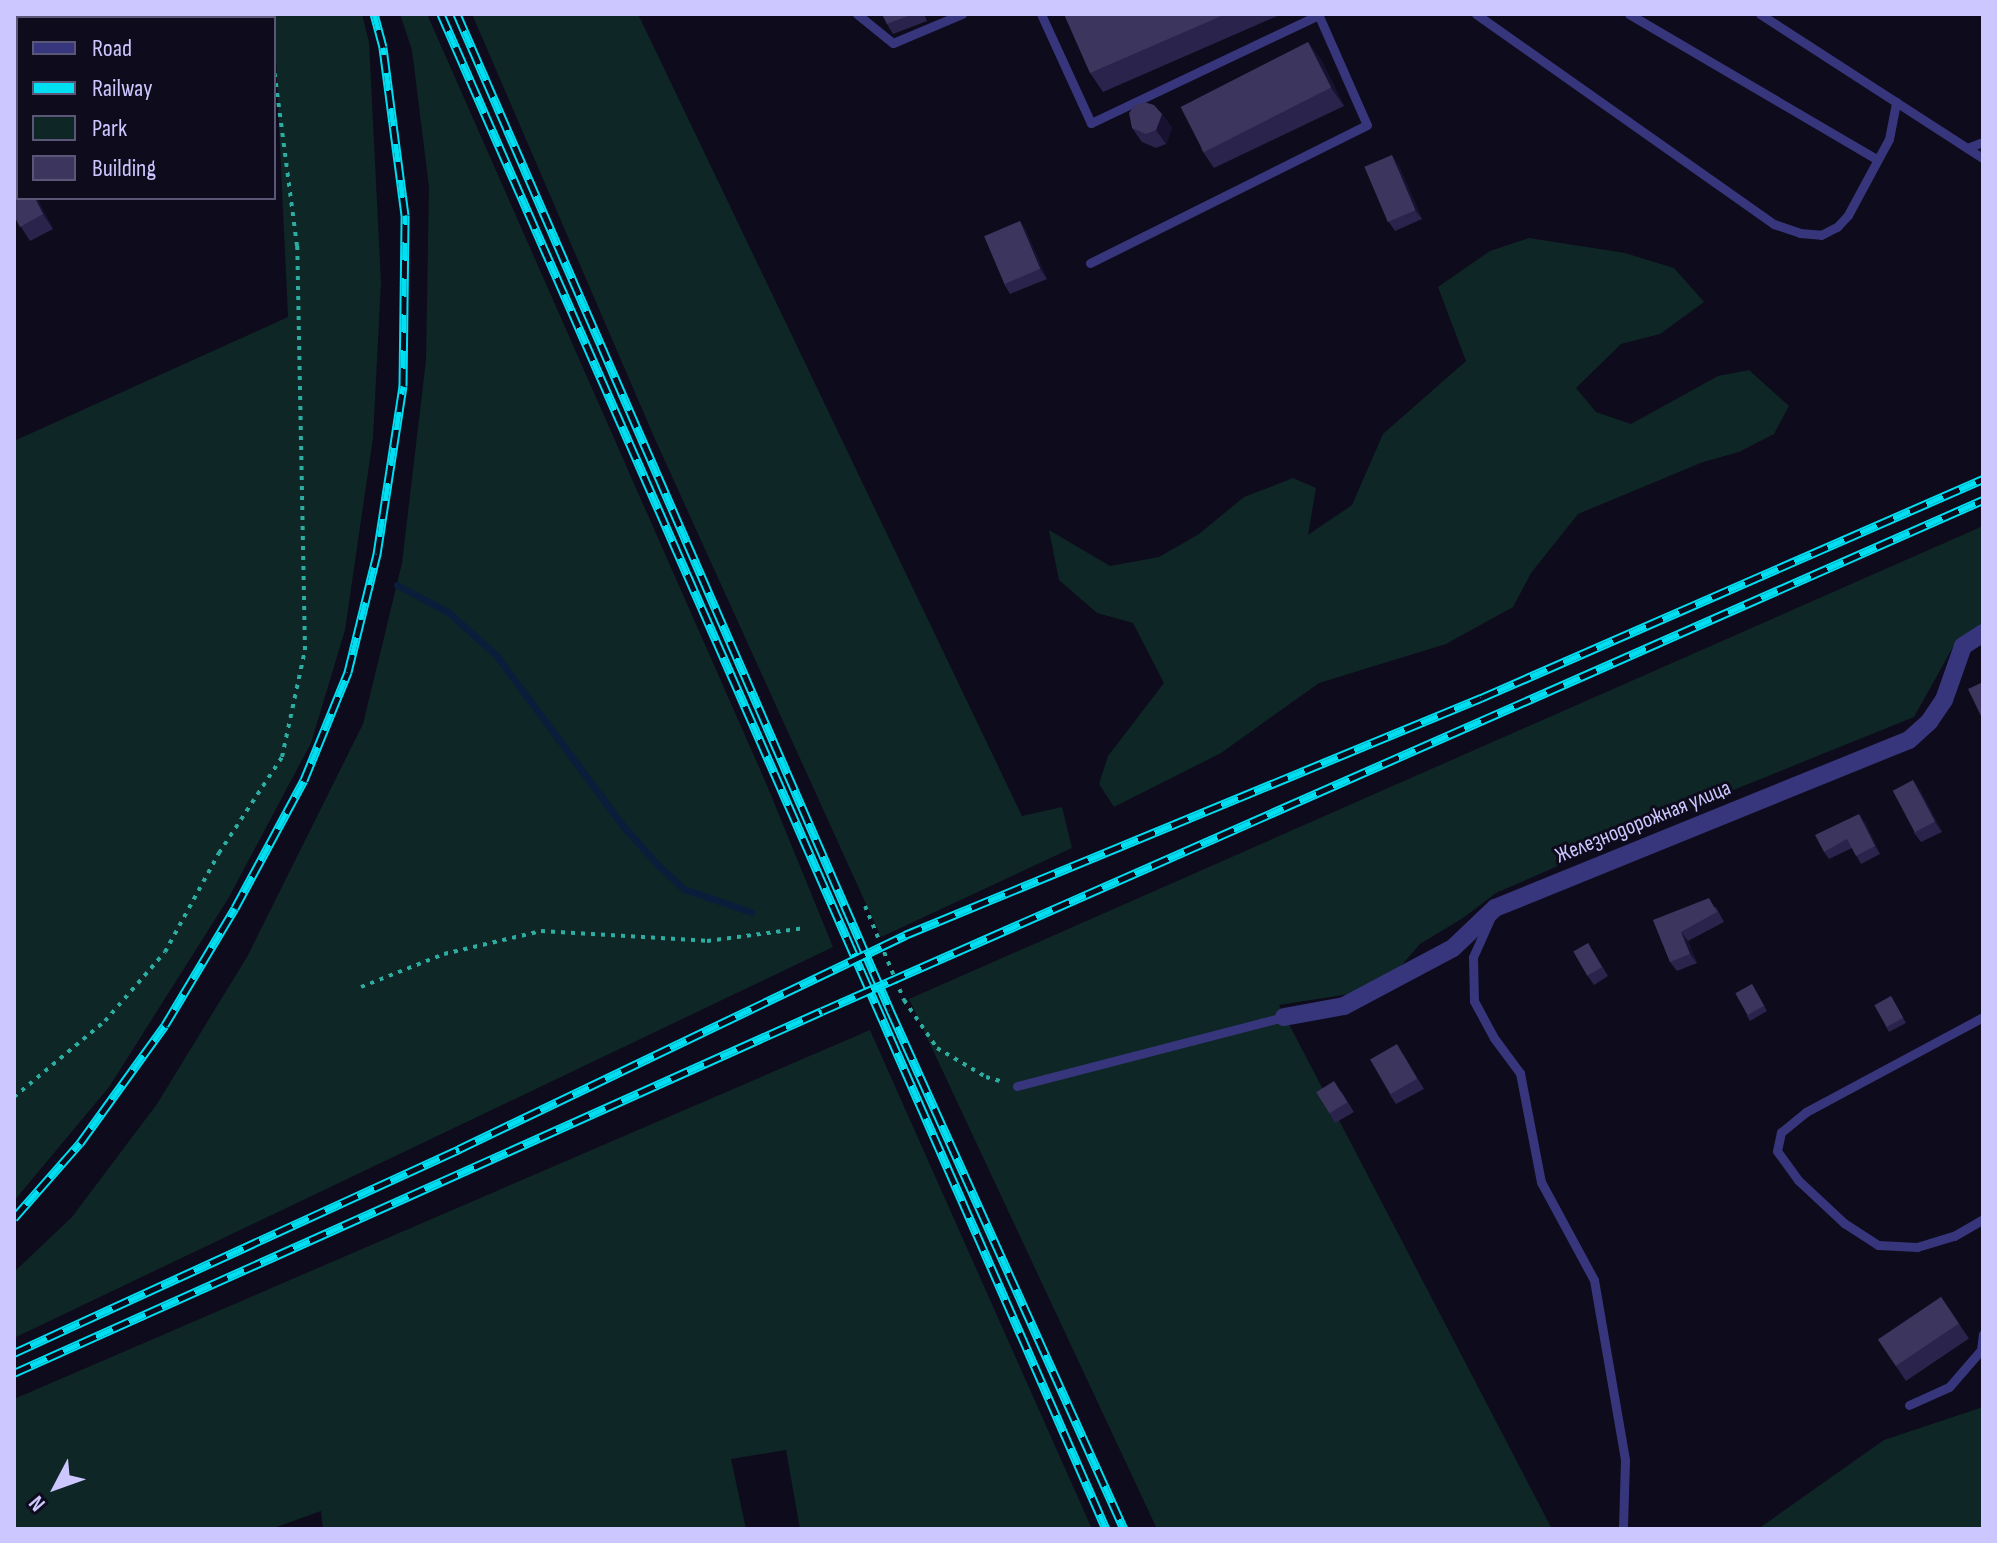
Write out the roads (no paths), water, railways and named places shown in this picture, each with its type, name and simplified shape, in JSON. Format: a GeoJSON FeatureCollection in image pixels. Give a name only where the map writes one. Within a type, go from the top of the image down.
{"type":"FeatureCollection","features":[{"type":"Feature","properties":{"kind":"street","name":"Железнодорожная улица"},"geometry":{"type":"LineString","coordinates":[[1284,1017],[1344,1006],[1453,948],[1495,908],[1909,740],[1929,722],[1944,700],[1963,646],[1983,633]]}},
{"type":"Feature","properties":{"kind":"lane"},"geometry":{"type":"LineString","coordinates":[[857,14],[893,43],[962,14]]}},
{"type":"Feature","properties":{"kind":"lane"},"geometry":{"type":"LineString","coordinates":[[1041,14],[1091,123],[1318,15],[1367,125],[1090,263]]}},
{"type":"Feature","properties":{"kind":"lane"},"geometry":{"type":"LineString","coordinates":[[1476,14],[1774,224],[1821,235],[1837,227],[1848,215],[1889,139],[1896,102]]}},
{"type":"Feature","properties":{"kind":"lane"},"geometry":{"type":"LineString","coordinates":[[1629,14],[1876,159]]}},
{"type":"Feature","properties":{"kind":"lane"},"geometry":{"type":"LineString","coordinates":[[1760,14],[1983,158]]}},
{"type":"Feature","properties":{"kind":"lane"},"geometry":{"type":"LineString","coordinates":[[1967,148],[1983,142]]}},
{"type":"Feature","properties":{"kind":"lane"},"geometry":{"type":"LineString","coordinates":[[1495,908],[1473,957],[1474,1001],[1494,1038],[1520,1073],[1541,1182],[1594,1280],[1625,1460],[1623,1529]]}},
{"type":"Feature","properties":{"kind":"lane"},"geometry":{"type":"LineString","coordinates":[[1017,1086],[1284,1017]]}},
{"type":"Feature","properties":{"kind":"lane"},"geometry":{"type":"LineString","coordinates":[[1983,1017],[1806,1112],[1781,1132],[1777,1151],[1809,1191],[1844,1223],[1878,1245],[1917,1247],[1954,1236],[1983,1219]]}},
{"type":"Feature","properties":{"kind":"lane"},"geometry":{"type":"LineString","coordinates":[[1909,1405],[1949,1387],[1981,1350],[1983,1334]]}},
{"type":"Feature","properties":{"kind":"waterway"},"geometry":{"type":"LineString","coordinates":[[397,585],[448,612],[496,655],[623,826],[684,889],[751,912]]}},
{"type":"Feature","properties":{"kind":"railway"},"geometry":{"type":"LineString","coordinates":[[14,1218],[80,1143],[165,1025],[235,908],[304,780],[348,672],[377,554],[403,386],[405,215],[383,47],[374,14]]}},
{"type":"Feature","properties":{"kind":"railway"},"geometry":{"type":"LineString","coordinates":[[441,14],[1106,1529]]}},
{"type":"Feature","properties":{"kind":"railway"},"geometry":{"type":"LineString","coordinates":[[457,14],[890,1010],[1124,1529]]}},
{"type":"Feature","properties":{"kind":"railway"},"geometry":{"type":"LineString","coordinates":[[14,1353],[459,1149],[905,935],[1481,698],[1983,479]]}},
{"type":"Feature","properties":{"kind":"railway"},"geometry":{"type":"LineString","coordinates":[[14,1373],[822,1011],[1983,500]]}}]}
